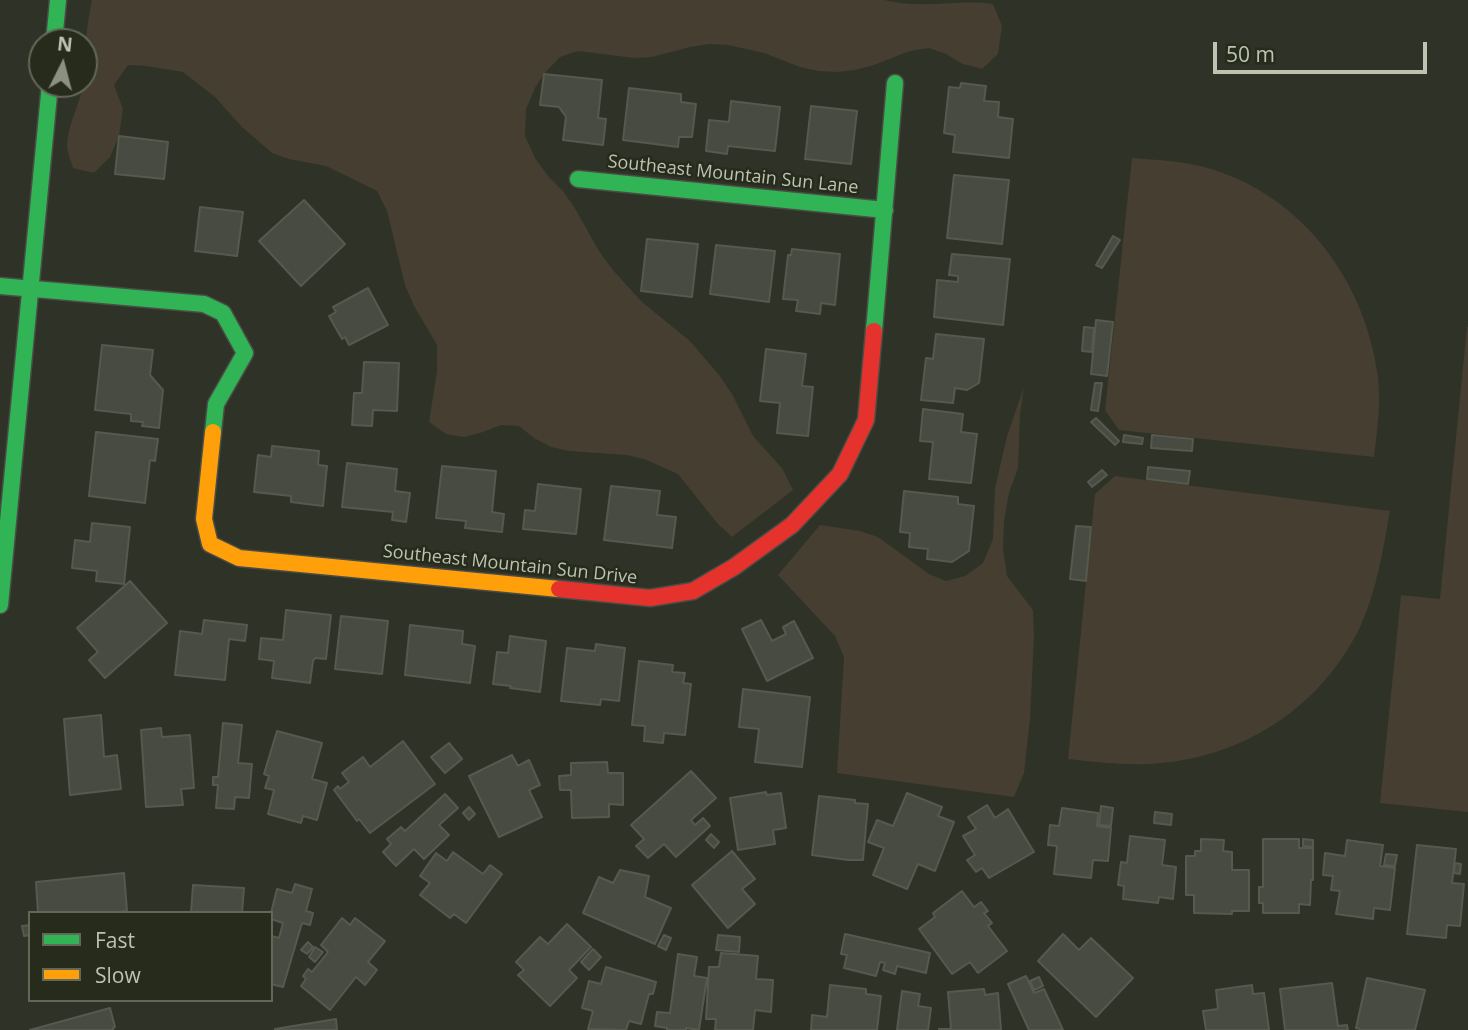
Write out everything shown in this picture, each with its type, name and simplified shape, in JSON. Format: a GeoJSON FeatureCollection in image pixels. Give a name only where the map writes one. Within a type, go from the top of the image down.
{"type":"FeatureCollection","features":[{"type":"Feature","properties":{"kind":"street"},"geometry":{"type":"LineString","coordinates":[[55,28],[58,0]]}},
{"type":"Feature","properties":{"kind":"street","name":"Southeast Mountain Sun Drive"},"geometry":{"type":"LineString","coordinates":[[0,286],[204,304],[223,313],[244,353],[216,404],[204,519],[210,544],[239,558],[650,598],[693,591],[734,567],[792,525],[840,474],[866,420],[895,83]]}},
{"type":"Feature","properties":{"kind":"street"},"geometry":{"type":"LineString","coordinates":[[0,605],[49,98]]}},
{"type":"Feature","properties":{"kind":"street","name":"Southeast Mountain Sun Lane"},"geometry":{"type":"LineString","coordinates":[[578,179],[885,210]]}},
{"type":"Feature","properties":{"kind":"shaded area"},"geometry":{"type":"Polygon","coordinates":[[[92,0],[884,0],[912,4],[993,4],[1002,26],[998,54],[982,69],[963,64],[929,48],[910,51],[855,70],[818,71],[764,53],[709,44],[652,57],[634,58],[578,51],[560,57],[536,86],[526,109],[525,136],[535,158],[563,191],[612,269],[642,302],[690,341],[719,375],[732,394],[753,436],[782,468],[793,490],[732,537],[717,523],[678,474],[644,459],[551,447],[519,426],[501,425],[464,437],[446,434],[429,422],[437,371],[437,345],[405,285],[387,211],[377,191],[326,166],[272,153],[242,127],[215,97],[183,72],[128,65],[114,85],[123,109],[119,136],[110,157],[94,173],[73,168],[67,148],[79,98],[98,98],[98,28],[87,28],[92,0]]]}},
{"type":"Feature","properties":{"kind":"shaded area"},"geometry":{"type":"Polygon","coordinates":[[[1132,158],[1191,164],[1244,182],[1275,200],[1302,222],[1325,248],[1360,309],[1371,342],[1379,397],[1374,457],[1119,430],[1105,410],[1132,158]]]}},
{"type":"Feature","properties":{"kind":"shaded area"},"geometry":{"type":"Polygon","coordinates":[[[1467,327],[1468,812],[1380,803],[1401,595],[1440,599],[1467,327]]]}},
{"type":"Feature","properties":{"kind":"shaded area"},"geometry":{"type":"Polygon","coordinates":[[[1024,387],[1018,468],[1009,493],[1003,548],[1007,576],[1033,610],[1030,719],[1024,773],[1014,797],[837,773],[844,657],[835,636],[778,575],[820,525],[860,531],[878,537],[929,574],[946,581],[965,576],[983,563],[993,539],[995,488],[1007,436],[1024,387]]]}},
{"type":"Feature","properties":{"kind":"shaded area"},"geometry":{"type":"Polygon","coordinates":[[[1115,476],[1390,511],[1375,583],[1361,625],[1324,682],[1300,705],[1274,724],[1245,740],[1182,760],[1138,764],[1068,759],[1095,494],[1115,476]]]}},
{"type":"Feature","properties":{"kind":"building"},"geometry":{"type":"Polygon","coordinates":[[[544,74],[602,80],[598,118],[606,119],[603,145],[563,140],[566,117],[559,107],[540,105],[544,74]]]}},
{"type":"Feature","properties":{"kind":"building"},"geometry":{"type":"Polygon","coordinates":[[[961,83],[986,86],[984,101],[999,102],[998,117],[1013,119],[1009,158],[953,152],[955,135],[944,133],[949,87],[960,88],[961,83]]]}},
{"type":"Feature","properties":{"kind":"building"},"geometry":{"type":"Polygon","coordinates":[[[629,88],[681,94],[681,102],[696,104],[692,137],[679,137],[678,147],[623,140],[629,88]]]}},
{"type":"Feature","properties":{"kind":"building"},"geometry":{"type":"Polygon","coordinates":[[[731,101],[780,107],[775,151],[728,146],[727,154],[706,151],[709,120],[729,122],[731,101]]]}},
{"type":"Feature","properties":{"kind":"building"},"geometry":{"type":"Polygon","coordinates":[[[811,106],[857,111],[851,164],[805,159],[811,106]]]}},
{"type":"Feature","properties":{"kind":"building"},"geometry":{"type":"Polygon","coordinates":[[[119,136],[168,142],[164,179],[115,174],[119,136]]]}},
{"type":"Feature","properties":{"kind":"building"},"geometry":{"type":"Polygon","coordinates":[[[954,175],[1009,180],[1002,244],[947,238],[954,175]]]}},
{"type":"Feature","properties":{"kind":"building"},"geometry":{"type":"Polygon","coordinates":[[[304,200],[345,244],[301,286],[259,241],[304,200]]]}},
{"type":"Feature","properties":{"kind":"building"},"geometry":{"type":"Polygon","coordinates":[[[200,207],[243,212],[237,256],[195,251],[200,207]]]}},
{"type":"Feature","properties":{"kind":"building"},"geometry":{"type":"Polygon","coordinates":[[[1113,236],[1120,240],[1102,268],[1096,265],[1113,236]]]}},
{"type":"Feature","properties":{"kind":"building"},"geometry":{"type":"Polygon","coordinates":[[[647,239],[698,244],[692,297],[641,291],[647,239]]]}},
{"type":"Feature","properties":{"kind":"building"},"geometry":{"type":"Polygon","coordinates":[[[716,245],[775,251],[769,302],[710,294],[716,245]]]}},
{"type":"Feature","properties":{"kind":"building"},"geometry":{"type":"Polygon","coordinates":[[[792,249],[840,254],[835,305],[821,303],[820,314],[796,311],[798,300],[783,299],[788,255],[791,255],[792,249]]]}},
{"type":"Feature","properties":{"kind":"building"},"geometry":{"type":"Polygon","coordinates":[[[952,254],[1010,259],[1003,325],[934,317],[937,280],[958,282],[958,276],[949,275],[952,254]]]}},
{"type":"Feature","properties":{"kind":"building"},"geometry":{"type":"Polygon","coordinates":[[[368,288],[388,325],[349,345],[345,337],[342,339],[329,316],[336,312],[333,307],[368,288]]]}},
{"type":"Feature","properties":{"kind":"building"},"geometry":{"type":"Polygon","coordinates":[[[1096,320],[1113,322],[1107,376],[1091,374],[1096,320]]]}},
{"type":"Feature","properties":{"kind":"building"},"geometry":{"type":"Polygon","coordinates":[[[1084,327],[1094,328],[1092,352],[1082,351],[1084,327]]]}},
{"type":"Feature","properties":{"kind":"building"},"geometry":{"type":"Polygon","coordinates":[[[936,334],[984,339],[979,383],[967,390],[955,388],[953,403],[921,400],[926,358],[933,359],[936,334]]]}},
{"type":"Feature","properties":{"kind":"building"},"geometry":{"type":"Polygon","coordinates":[[[102,345],[153,350],[150,375],[163,390],[159,428],[142,426],[143,422],[131,421],[131,414],[95,410],[102,345]]]}},
{"type":"Feature","properties":{"kind":"building"},"geometry":{"type":"Polygon","coordinates":[[[766,349],[806,354],[802,386],[813,387],[808,436],[777,433],[780,403],[760,401],[766,349]]]}},
{"type":"Feature","properties":{"kind":"building"},"geometry":{"type":"Polygon","coordinates":[[[364,362],[399,363],[397,411],[373,410],[372,426],[352,425],[354,393],[362,393],[364,362]]]}},
{"type":"Feature","properties":{"kind":"building"},"geometry":{"type":"Polygon","coordinates":[[[1095,383],[1102,383],[1098,411],[1091,410],[1095,383]]]}},
{"type":"Feature","properties":{"kind":"building"},"geometry":{"type":"Polygon","coordinates":[[[923,409],[963,414],[961,432],[977,434],[971,483],[929,479],[933,442],[920,441],[923,409]]]}},
{"type":"Feature","properties":{"kind":"building"},"geometry":{"type":"Polygon","coordinates":[[[1096,418],[1119,441],[1115,445],[1091,422],[1096,418]]]}},
{"type":"Feature","properties":{"kind":"building"},"geometry":{"type":"Polygon","coordinates":[[[96,432],[158,439],[155,461],[150,460],[145,503],[89,496],[96,432]]]}},
{"type":"Feature","properties":{"kind":"building"},"geometry":{"type":"Polygon","coordinates":[[[1124,435],[1143,438],[1142,444],[1123,442],[1124,435]]]}},
{"type":"Feature","properties":{"kind":"building"},"geometry":{"type":"Polygon","coordinates":[[[1152,435],[1193,439],[1192,451],[1151,448],[1152,435]]]}},
{"type":"Feature","properties":{"kind":"building"},"geometry":{"type":"Polygon","coordinates":[[[272,446],[319,451],[318,465],[327,466],[323,506],[291,502],[291,496],[254,492],[258,455],[271,457],[272,446]]]}},
{"type":"Feature","properties":{"kind":"building"},"geometry":{"type":"Polygon","coordinates":[[[347,463],[397,469],[395,491],[410,493],[406,522],[392,520],[393,512],[342,507],[347,463]]]}},
{"type":"Feature","properties":{"kind":"building"},"geometry":{"type":"Polygon","coordinates":[[[442,466],[496,471],[492,512],[504,514],[502,532],[465,528],[466,521],[436,518],[442,466]]]}},
{"type":"Feature","properties":{"kind":"building"},"geometry":{"type":"Polygon","coordinates":[[[1148,467],[1190,471],[1188,484],[1147,479],[1148,467]]]}},
{"type":"Feature","properties":{"kind":"building"},"geometry":{"type":"Polygon","coordinates":[[[1102,470],[1107,475],[1092,487],[1088,482],[1102,470]]]}},
{"type":"Feature","properties":{"kind":"building"},"geometry":{"type":"Polygon","coordinates":[[[538,484],[581,489],[576,534],[523,529],[525,510],[535,511],[538,484]]]}},
{"type":"Feature","properties":{"kind":"building"},"geometry":{"type":"Polygon","coordinates":[[[611,486],[660,491],[657,515],[676,517],[672,548],[604,540],[611,486]]]}},
{"type":"Feature","properties":{"kind":"building"},"geometry":{"type":"Polygon","coordinates":[[[904,491],[958,497],[958,504],[974,506],[969,551],[952,562],[927,559],[928,549],[909,547],[910,533],[900,532],[904,491]]]}},
{"type":"Feature","properties":{"kind":"building"},"geometry":{"type":"Polygon","coordinates":[[[92,523],[130,527],[124,584],[96,581],[97,571],[72,568],[75,540],[90,542],[92,523]]]}},
{"type":"Feature","properties":{"kind":"building"},"geometry":{"type":"Polygon","coordinates":[[[1076,526],[1091,527],[1086,581],[1070,579],[1076,526]]]}},
{"type":"Feature","properties":{"kind":"building"},"geometry":{"type":"Polygon","coordinates":[[[130,581],[167,623],[105,678],[89,660],[98,652],[77,628],[130,581]]]}},
{"type":"Feature","properties":{"kind":"building"},"geometry":{"type":"Polygon","coordinates":[[[286,610],[331,615],[326,659],[315,658],[313,661],[310,683],[272,678],[274,661],[259,659],[261,638],[283,640],[286,610]]]}},
{"type":"Feature","properties":{"kind":"building"},"geometry":{"type":"Polygon","coordinates":[[[341,616],[388,621],[382,674],[335,669],[341,616]]]}},
{"type":"Feature","properties":{"kind":"building"},"geometry":{"type":"Polygon","coordinates":[[[204,620],[247,625],[245,641],[229,639],[225,680],[175,675],[180,631],[202,634],[204,620]]]}},
{"type":"Feature","properties":{"kind":"building"},"geometry":{"type":"Polygon","coordinates":[[[761,620],[772,641],[786,634],[783,627],[794,621],[813,658],[767,681],[742,629],[761,620]]]}},
{"type":"Feature","properties":{"kind":"building"},"geometry":{"type":"Polygon","coordinates":[[[410,625],[463,631],[462,644],[475,646],[470,683],[405,675],[410,625]]]}},
{"type":"Feature","properties":{"kind":"building"},"geometry":{"type":"Polygon","coordinates":[[[510,636],[546,641],[540,692],[493,684],[497,652],[508,653],[510,636]]]}},
{"type":"Feature","properties":{"kind":"building"},"geometry":{"type":"Polygon","coordinates":[[[596,644],[625,648],[619,701],[601,699],[600,705],[561,701],[567,648],[595,651],[596,644]]]}},
{"type":"Feature","properties":{"kind":"building"},"geometry":{"type":"Polygon","coordinates":[[[639,661],[673,665],[672,672],[685,673],[683,683],[691,684],[685,735],[664,733],[663,743],[644,741],[645,726],[632,725],[639,661]]]}},
{"type":"Feature","properties":{"kind":"building"},"geometry":{"type":"Polygon","coordinates":[[[743,689],[810,697],[802,767],[755,762],[759,729],[739,727],[743,689]]]}},
{"type":"Feature","properties":{"kind":"building"},"geometry":{"type":"Polygon","coordinates":[[[101,715],[104,757],[117,755],[121,789],[70,795],[64,719],[101,715]]]}},
{"type":"Feature","properties":{"kind":"building"},"geometry":{"type":"Polygon","coordinates":[[[223,723],[242,725],[238,763],[252,764],[249,798],[235,797],[234,809],[216,808],[218,785],[213,785],[213,777],[218,777],[223,723]]]}},
{"type":"Feature","properties":{"kind":"building"},"geometry":{"type":"Polygon","coordinates":[[[161,728],[162,737],[190,735],[194,788],[181,789],[183,805],[146,807],[141,730],[161,728]]]}},
{"type":"Feature","properties":{"kind":"building"},"geometry":{"type":"Polygon","coordinates":[[[277,731],[322,743],[312,779],[327,783],[317,820],[303,816],[301,823],[268,814],[274,790],[265,788],[269,776],[264,774],[277,731]]]}},
{"type":"Feature","properties":{"kind":"building"},"geometry":{"type":"Polygon","coordinates":[[[403,741],[435,784],[370,833],[359,819],[357,821],[334,790],[349,782],[342,773],[363,757],[370,767],[403,741]]]}},
{"type":"Feature","properties":{"kind":"building"},"geometry":{"type":"Polygon","coordinates":[[[449,743],[462,759],[445,773],[431,757],[449,743]]]}},
{"type":"Feature","properties":{"kind":"building"},"geometry":{"type":"Polygon","coordinates":[[[512,755],[518,766],[529,760],[540,785],[529,790],[542,817],[499,837],[469,776],[512,755]]]}},
{"type":"Feature","properties":{"kind":"building"},"geometry":{"type":"Polygon","coordinates":[[[607,762],[608,773],[623,773],[623,805],[609,804],[609,817],[572,818],[571,790],[560,790],[559,776],[571,775],[571,763],[607,762]]]}},
{"type":"Feature","properties":{"kind":"building"},"geometry":{"type":"Polygon","coordinates":[[[691,771],[716,798],[691,820],[695,825],[703,818],[710,826],[676,857],[664,844],[648,858],[636,846],[644,839],[631,825],[691,771]]]}},
{"type":"Feature","properties":{"kind":"building"},"geometry":{"type":"Polygon","coordinates":[[[766,792],[767,795],[781,793],[786,828],[773,830],[775,844],[738,850],[730,798],[766,792]]]}},
{"type":"Feature","properties":{"kind":"building"},"geometry":{"type":"Polygon","coordinates":[[[907,793],[942,807],[938,816],[954,822],[935,871],[918,864],[907,889],[873,875],[884,848],[868,842],[877,820],[893,826],[907,793]]]}},
{"type":"Feature","properties":{"kind":"building"},"geometry":{"type":"Polygon","coordinates":[[[445,794],[458,808],[439,825],[449,835],[424,859],[414,849],[396,866],[383,852],[391,844],[387,839],[401,827],[405,831],[445,794]]]}},
{"type":"Feature","properties":{"kind":"building"},"geometry":{"type":"Polygon","coordinates":[[[819,796],[868,804],[863,860],[812,855],[819,796]]]}},
{"type":"Feature","properties":{"kind":"building"},"geometry":{"type":"Polygon","coordinates":[[[987,805],[995,818],[1008,809],[1034,852],[989,878],[982,868],[976,872],[967,860],[975,855],[963,836],[976,829],[968,817],[987,805]]]}},
{"type":"Feature","properties":{"kind":"building"},"geometry":{"type":"Polygon","coordinates":[[[1101,806],[1113,808],[1111,826],[1099,825],[1101,806]]]}},
{"type":"Feature","properties":{"kind":"building"},"geometry":{"type":"Polygon","coordinates":[[[469,807],[475,814],[469,820],[463,813],[469,807]]]}},
{"type":"Feature","properties":{"kind":"building"},"geometry":{"type":"Polygon","coordinates":[[[1062,808],[1098,813],[1097,826],[1111,828],[1108,861],[1093,860],[1091,878],[1054,874],[1057,846],[1048,845],[1050,825],[1059,826],[1062,808]]]}},
{"type":"Feature","properties":{"kind":"building"},"geometry":{"type":"Polygon","coordinates":[[[1155,812],[1172,814],[1171,825],[1154,823],[1155,812]]]}},
{"type":"Feature","properties":{"kind":"building"},"geometry":{"type":"Polygon","coordinates":[[[711,834],[719,842],[714,848],[706,840],[711,834]]]}},
{"type":"Feature","properties":{"kind":"building"},"geometry":{"type":"Polygon","coordinates":[[[1130,836],[1165,840],[1162,865],[1176,867],[1173,899],[1159,897],[1158,903],[1123,899],[1124,886],[1118,885],[1121,862],[1127,863],[1130,836]]]}},
{"type":"Feature","properties":{"kind":"building"},"geometry":{"type":"Polygon","coordinates":[[[1201,839],[1224,840],[1223,851],[1232,852],[1232,870],[1249,870],[1249,911],[1232,911],[1232,914],[1194,913],[1194,895],[1186,895],[1186,856],[1195,856],[1195,851],[1201,851],[1201,839]]]}},
{"type":"Feature","properties":{"kind":"building"},"geometry":{"type":"Polygon","coordinates":[[[1263,839],[1299,839],[1299,848],[1313,848],[1310,905],[1299,904],[1299,913],[1263,913],[1263,903],[1259,903],[1259,887],[1263,887],[1263,839]]]}},
{"type":"Feature","properties":{"kind":"building"},"geometry":{"type":"Polygon","coordinates":[[[1303,839],[1313,840],[1313,847],[1303,846],[1303,839]]]}},
{"type":"Feature","properties":{"kind":"building"},"geometry":{"type":"Polygon","coordinates":[[[1347,840],[1383,845],[1380,866],[1395,868],[1390,910],[1374,908],[1373,919],[1336,914],[1340,891],[1331,890],[1333,876],[1323,875],[1325,853],[1345,856],[1347,840]]]}},
{"type":"Feature","properties":{"kind":"building"},"geometry":{"type":"Polygon","coordinates":[[[1417,845],[1456,849],[1452,883],[1464,884],[1460,926],[1447,925],[1446,938],[1407,934],[1417,845]]]}},
{"type":"Feature","properties":{"kind":"building"},"geometry":{"type":"Polygon","coordinates":[[[732,851],[755,879],[742,889],[755,904],[728,928],[692,885],[732,851]]]}},
{"type":"Feature","properties":{"kind":"building"},"geometry":{"type":"Polygon","coordinates":[[[453,852],[483,874],[490,865],[502,874],[466,923],[454,914],[450,918],[420,895],[430,883],[420,876],[436,853],[447,861],[453,852]]]}},
{"type":"Feature","properties":{"kind":"building"},"geometry":{"type":"Polygon","coordinates":[[[1386,854],[1397,855],[1395,866],[1384,865],[1386,854]]]}},
{"type":"Feature","properties":{"kind":"building"},"geometry":{"type":"Polygon","coordinates":[[[1455,863],[1461,864],[1460,874],[1454,873],[1455,863]]]}},
{"type":"Feature","properties":{"kind":"building"},"geometry":{"type":"Polygon","coordinates":[[[620,870],[649,876],[645,897],[671,908],[655,944],[583,913],[599,877],[613,883],[620,870]]]}},
{"type":"Feature","properties":{"kind":"building"},"geometry":{"type":"Polygon","coordinates":[[[124,873],[127,911],[38,911],[36,882],[124,873]]]}},
{"type":"Feature","properties":{"kind":"building"},"geometry":{"type":"Polygon","coordinates":[[[295,884],[312,889],[306,911],[313,913],[310,925],[302,923],[283,987],[273,984],[273,936],[279,938],[283,923],[273,920],[272,911],[277,889],[292,893],[295,884]]]}},
{"type":"Feature","properties":{"kind":"building"},"geometry":{"type":"Polygon","coordinates":[[[193,885],[244,888],[242,911],[191,911],[193,885]]]}},
{"type":"Feature","properties":{"kind":"building"},"geometry":{"type":"Polygon","coordinates":[[[962,891],[974,907],[981,902],[988,911],[984,913],[992,923],[988,926],[1007,951],[978,973],[970,962],[952,974],[919,929],[935,917],[933,913],[962,891]]]}},
{"type":"Feature","properties":{"kind":"building"},"geometry":{"type":"Polygon","coordinates":[[[342,918],[350,925],[355,918],[385,941],[368,962],[377,970],[365,985],[356,977],[330,1010],[301,986],[308,969],[312,972],[328,952],[321,945],[342,918]]]}},
{"type":"Feature","properties":{"kind":"building"},"geometry":{"type":"Polygon","coordinates":[[[567,924],[591,947],[569,970],[577,978],[550,1006],[518,975],[524,970],[516,962],[540,937],[548,944],[567,924]]]}},
{"type":"Feature","properties":{"kind":"building"},"geometry":{"type":"Polygon","coordinates":[[[28,925],[28,935],[24,936],[22,926],[28,925]]]}},
{"type":"Feature","properties":{"kind":"building"},"geometry":{"type":"Polygon","coordinates":[[[845,934],[930,953],[926,973],[897,966],[895,974],[883,970],[885,963],[880,962],[876,976],[844,968],[847,955],[841,954],[845,934]]]}},
{"type":"Feature","properties":{"kind":"building"},"geometry":{"type":"Polygon","coordinates":[[[1063,934],[1079,950],[1091,938],[1133,978],[1096,1017],[1038,961],[1063,934]]]}},
{"type":"Feature","properties":{"kind":"building"},"geometry":{"type":"Polygon","coordinates":[[[664,935],[671,938],[666,950],[658,946],[664,935]]]}},
{"type":"Feature","properties":{"kind":"building"},"geometry":{"type":"Polygon","coordinates":[[[718,935],[740,937],[739,952],[716,950],[718,935]]]}},
{"type":"Feature","properties":{"kind":"building"},"geometry":{"type":"Polygon","coordinates":[[[308,942],[313,947],[307,954],[301,950],[308,942]]]}},
{"type":"Feature","properties":{"kind":"building"},"geometry":{"type":"Polygon","coordinates":[[[315,947],[323,952],[315,962],[309,957],[315,947]]]}},
{"type":"Feature","properties":{"kind":"building"},"geometry":{"type":"Polygon","coordinates":[[[593,949],[601,957],[589,970],[581,962],[593,949]]]}},
{"type":"Feature","properties":{"kind":"building"},"geometry":{"type":"Polygon","coordinates":[[[721,953],[758,956],[756,979],[773,980],[771,1012],[755,1010],[753,1030],[715,1030],[716,1019],[706,1019],[709,967],[719,967],[721,953]]]}},
{"type":"Feature","properties":{"kind":"building"},"geometry":{"type":"Polygon","coordinates":[[[678,954],[697,957],[694,976],[707,978],[699,1030],[667,1030],[655,1026],[657,1012],[670,1013],[678,954]]]}},
{"type":"Feature","properties":{"kind":"building"},"geometry":{"type":"Polygon","coordinates":[[[606,967],[656,982],[653,994],[649,994],[641,1024],[629,1021],[626,1030],[588,1029],[593,1011],[582,1008],[589,981],[601,984],[606,967]]]}},
{"type":"Feature","properties":{"kind":"building"},"geometry":{"type":"Polygon","coordinates":[[[1026,976],[1034,993],[1044,989],[1063,1030],[1029,1030],[1008,984],[1026,976]]]}},
{"type":"Feature","properties":{"kind":"building"},"geometry":{"type":"Polygon","coordinates":[[[1039,977],[1043,986],[1034,990],[1030,981],[1039,977]]]}},
{"type":"Feature","properties":{"kind":"building"},"geometry":{"type":"Polygon","coordinates":[[[1367,978],[1425,990],[1415,1030],[1356,1028],[1367,978]]]}},
{"type":"Feature","properties":{"kind":"building"},"geometry":{"type":"Polygon","coordinates":[[[1332,983],[1338,1026],[1347,1025],[1348,1030],[1285,1030],[1280,989],[1332,983]]]}},
{"type":"Feature","properties":{"kind":"building"},"geometry":{"type":"Polygon","coordinates":[[[830,985],[866,989],[866,994],[881,996],[877,1030],[811,1030],[812,1015],[827,1017],[830,985]]]}},
{"type":"Feature","properties":{"kind":"building"},"geometry":{"type":"Polygon","coordinates":[[[1252,985],[1253,994],[1264,993],[1269,1030],[1206,1030],[1203,1011],[1218,1009],[1216,990],[1252,985]]]}},
{"type":"Feature","properties":{"kind":"building"},"geometry":{"type":"Polygon","coordinates":[[[984,989],[985,995],[998,993],[1001,1030],[939,1030],[951,1029],[948,992],[984,989]]]}},
{"type":"Feature","properties":{"kind":"building"},"geometry":{"type":"Polygon","coordinates":[[[902,991],[920,994],[918,1006],[931,1008],[928,1030],[897,1030],[902,991]]]}},
{"type":"Feature","properties":{"kind":"building"},"geometry":{"type":"Polygon","coordinates":[[[110,1008],[115,1027],[113,1030],[30,1030],[110,1008]]]}},
{"type":"Feature","properties":{"kind":"building"},"geometry":{"type":"Polygon","coordinates":[[[336,1019],[337,1030],[275,1030],[275,1029],[336,1019]]]}},
{"type":"Feature","properties":{"kind":"traffic: fast"},"geometry":{"type":"LineString","coordinates":[[55,28],[58,0]]}},
{"type":"Feature","properties":{"kind":"traffic: fast"},"geometry":{"type":"LineString","coordinates":[[874,331],[895,83]]}},
{"type":"Feature","properties":{"kind":"traffic: fast"},"geometry":{"type":"LineString","coordinates":[[0,605],[49,98]]}},
{"type":"Feature","properties":{"kind":"traffic: fast"},"geometry":{"type":"LineString","coordinates":[[578,179],[885,210]]}},
{"type":"Feature","properties":{"kind":"traffic: fast"},"geometry":{"type":"LineString","coordinates":[[0,286],[204,304],[223,313],[245,353],[216,404],[213,432]]}},
{"type":"Feature","properties":{"kind":"traffic: slow"},"geometry":{"type":"LineString","coordinates":[[213,432],[204,519],[210,544],[239,558],[559,589]]}},
{"type":"Feature","properties":{"kind":"traffic: jam"},"geometry":{"type":"LineString","coordinates":[[559,589],[650,598],[693,591],[734,567],[792,525],[840,474],[866,420],[874,331]]}}]}
